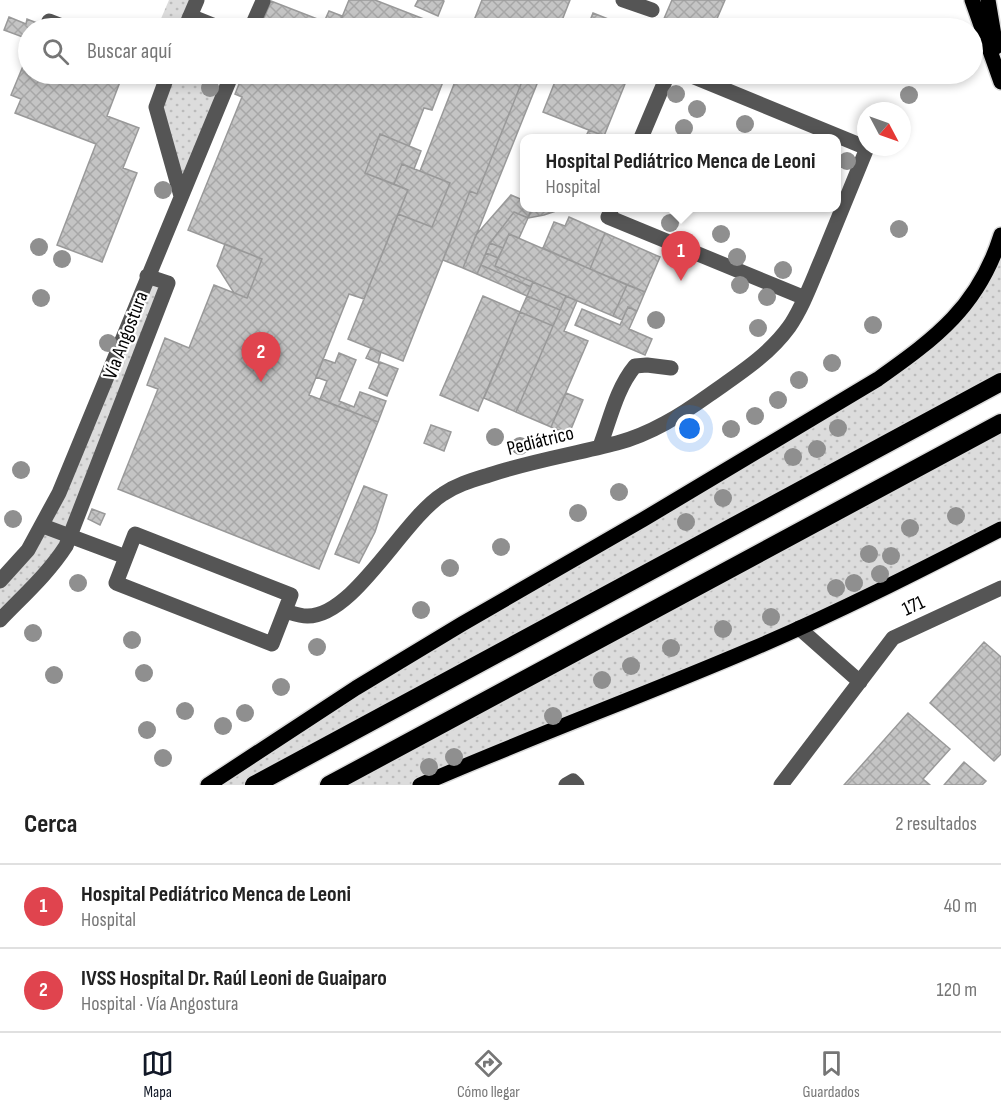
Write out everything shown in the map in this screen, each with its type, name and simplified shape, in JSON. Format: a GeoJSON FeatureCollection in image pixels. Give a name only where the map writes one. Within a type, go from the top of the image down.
{"type":"FeatureCollection","features":[{"type":"Feature","properties":{"kind":"highway"},"geometry":{"type":"LineString","coordinates":[[254,785],[1001,382]]}},
{"type":"Feature","properties":{"kind":"highway"},"geometry":{"type":"LineString","coordinates":[[329,785],[1001,423]]}},
{"type":"Feature","properties":{"kind":"main road"},"geometry":{"type":"LineString","coordinates":[[972,0],[978,18]]}},
{"type":"Feature","properties":{"kind":"main road"},"geometry":{"type":"LineString","coordinates":[[988,0],[1001,76]]}},
{"type":"Feature","properties":{"kind":"main road"},"geometry":{"type":"LineString","coordinates":[[983,31],[1001,82]]}},
{"type":"Feature","properties":{"kind":"main road"},"geometry":{"type":"LineString","coordinates":[[208,785],[395,665],[878,379],[914,353],[957,315],[973,297],[989,269],[1001,236]]}},
{"type":"Feature","properties":{"kind":"main road"},"geometry":{"type":"LineString","coordinates":[[420,785],[799,628],[1001,529]]}},
{"type":"Feature","properties":{"kind":"street"},"geometry":{"type":"LineString","coordinates":[[189,18],[196,0]]}},
{"type":"Feature","properties":{"kind":"street"},"geometry":{"type":"LineString","coordinates":[[623,0],[652,10]]}},
{"type":"Feature","properties":{"kind":"street"},"geometry":{"type":"LineString","coordinates":[[255,18],[263,1]]}},
{"type":"Feature","properties":{"kind":"street"},"geometry":{"type":"LineString","coordinates":[[164,84],[156,107],[181,196]]}},
{"type":"Feature","properties":{"kind":"street"},"geometry":{"type":"LineString","coordinates":[[147,276],[228,84]]}},
{"type":"Feature","properties":{"kind":"street"},"geometry":{"type":"LineString","coordinates":[[643,134],[664,84]]}},
{"type":"Feature","properties":{"kind":"street","name":"Pediátrico"},"geometry":{"type":"LineString","coordinates":[[711,84],[833,134]]}},
{"type":"Feature","properties":{"kind":"street","name":"Pediátrico"},"geometry":{"type":"LineString","coordinates":[[841,137],[867,148],[841,211]]}},
{"type":"Feature","properties":{"kind":"street"},"geometry":{"type":"LineString","coordinates":[[610,212],[608,217],[805,298]]}},
{"type":"Feature","properties":{"kind":"street","name":"Pediátrico"},"geometry":{"type":"LineString","coordinates":[[285,611],[307,616],[322,613],[340,605],[421,514],[441,495],[458,485],[540,460],[618,443],[654,430],[687,411],[749,366],[774,344],[789,326],[805,298],[841,212]]}},
{"type":"Feature","properties":{"kind":"street","name":"Vía Angostura"},"geometry":{"type":"LineString","coordinates":[[0,581],[28,550],[59,493],[147,276],[168,283],[70,536],[56,562],[0,620]]}},
{"type":"Feature","properties":{"kind":"street"},"geometry":{"type":"LineString","coordinates":[[600,446],[620,391],[634,366],[647,364],[671,368]]}},
{"type":"Feature","properties":{"kind":"street"},"geometry":{"type":"LineString","coordinates":[[43,526],[126,557]]}},
{"type":"Feature","properties":{"kind":"street"},"geometry":{"type":"LineString","coordinates":[[135,534],[291,595],[272,644],[116,583],[126,557],[135,534]]}},
{"type":"Feature","properties":{"kind":"street","name":"171"},"geometry":{"type":"LineString","coordinates":[[781,785],[893,638],[1001,588]]}},
{"type":"Feature","properties":{"kind":"street"},"geometry":{"type":"LineString","coordinates":[[799,628],[860,682]]}},
{"type":"Feature","properties":{"kind":"street"},"geometry":{"type":"LineString","coordinates":[[566,785],[573,781],[578,785]]}},
{"type":"Feature","properties":{"kind":"shaded area"},"geometry":{"type":"Polygon","coordinates":[[[169,0],[197,0],[190,16],[195,18],[161,18],[169,0]]]}},
{"type":"Feature","properties":{"kind":"shaded area"},"geometry":{"type":"Polygon","coordinates":[[[164,84],[228,84],[181,196],[156,107],[164,84]]]}},
{"type":"Feature","properties":{"kind":"shaded area"},"geometry":{"type":"Polygon","coordinates":[[[1001,235],[1001,382],[254,785],[208,785],[878,379],[957,315],[1001,235]]]}},
{"type":"Feature","properties":{"kind":"shaded area"},"geometry":{"type":"Polygon","coordinates":[[[147,276],[168,283],[66,546],[0,620],[0,581],[28,550],[147,276]]]}},
{"type":"Feature","properties":{"kind":"shaded area"},"geometry":{"type":"Polygon","coordinates":[[[1001,423],[1001,529],[936,562],[420,785],[329,785],[1001,423]]]}},
{"type":"Feature","properties":{"kind":"building"},"geometry":{"type":"Polygon","coordinates":[[[349,0],[375,0],[421,18],[342,18],[349,0]]]}},
{"type":"Feature","properties":{"kind":"building"},"geometry":{"type":"Polygon","coordinates":[[[418,0],[444,1],[438,16],[415,6],[418,0]]]}},
{"type":"Feature","properties":{"kind":"building"},"geometry":{"type":"Polygon","coordinates":[[[482,0],[570,0],[563,18],[475,18],[482,0]]]}},
{"type":"Feature","properties":{"kind":"building"},"geometry":{"type":"Polygon","coordinates":[[[672,0],[725,0],[717,18],[664,18],[672,0]]]}},
{"type":"Feature","properties":{"kind":"building"},"geometry":{"type":"Polygon","coordinates":[[[271,1],[315,18],[264,18],[271,1]]]}},
{"type":"Feature","properties":{"kind":"building"},"geometry":{"type":"Polygon","coordinates":[[[329,11],[342,16],[341,18],[326,18],[329,11]]]}},
{"type":"Feature","properties":{"kind":"building"},"geometry":{"type":"Polygon","coordinates":[[[593,13],[606,18],[591,18],[593,13]]]}},
{"type":"Feature","properties":{"kind":"building"},"geometry":{"type":"Polygon","coordinates":[[[9,17],[18,21],[18,35],[4,30],[9,17]]]}},
{"type":"Feature","properties":{"kind":"building"},"geometry":{"type":"Polygon","coordinates":[[[18,78],[18,84],[119,84],[107,116],[139,128],[123,168],[137,173],[102,262],[57,245],[96,144],[15,113],[21,99],[11,95],[18,78]]]}},
{"type":"Feature","properties":{"kind":"building"},"geometry":{"type":"Polygon","coordinates":[[[239,84],[442,84],[432,110],[424,108],[409,146],[380,134],[365,173],[408,190],[364,299],[349,294],[309,395],[378,422],[319,569],[118,489],[158,389],[147,385],[165,338],[189,348],[214,285],[247,298],[262,259],[188,230],[242,97],[235,94],[239,84]]]}},
{"type":"Feature","properties":{"kind":"building"},"geometry":{"type":"Polygon","coordinates":[[[454,84],[521,84],[477,194],[470,191],[403,361],[348,339],[398,214],[432,227],[450,183],[420,171],[454,84]]]}},
{"type":"Feature","properties":{"kind":"building"},"geometry":{"type":"Polygon","coordinates":[[[521,84],[537,84],[463,268],[443,260],[470,191],[477,194],[521,84]]]}},
{"type":"Feature","properties":{"kind":"building"},"geometry":{"type":"Polygon","coordinates":[[[554,84],[625,84],[605,134],[599,134],[543,112],[554,84]]]}},
{"type":"Feature","properties":{"kind":"building"},"geometry":{"type":"Polygon","coordinates":[[[589,130],[599,134],[587,134],[589,130]]]}},
{"type":"Feature","properties":{"kind":"building"},"geometry":{"type":"Polygon","coordinates":[[[380,134],[421,151],[414,169],[402,164],[394,184],[365,173],[380,134]]]}},
{"type":"Feature","properties":{"kind":"building"},"geometry":{"type":"Polygon","coordinates":[[[402,164],[450,183],[432,227],[398,214],[408,190],[394,184],[402,164]]]}},
{"type":"Feature","properties":{"kind":"building"},"geometry":{"type":"Polygon","coordinates":[[[511,195],[520,199],[520,212],[530,212],[528,218],[514,212],[490,243],[477,274],[463,268],[476,235],[511,195]]]}},
{"type":"Feature","properties":{"kind":"building"},"geometry":{"type":"Polygon","coordinates":[[[514,212],[528,218],[519,238],[509,234],[503,248],[490,243],[514,212]]]}},
{"type":"Feature","properties":{"kind":"building"},"geometry":{"type":"Polygon","coordinates":[[[530,212],[553,212],[544,215],[528,218],[530,212]]]}},
{"type":"Feature","properties":{"kind":"building"},"geometry":{"type":"Polygon","coordinates":[[[569,217],[605,233],[590,269],[543,248],[554,222],[565,226],[569,217]]]}},
{"type":"Feature","properties":{"kind":"building"},"geometry":{"type":"Polygon","coordinates":[[[605,233],[660,257],[645,292],[590,269],[605,233]]]}},
{"type":"Feature","properties":{"kind":"building"},"geometry":{"type":"Polygon","coordinates":[[[509,234],[627,285],[613,316],[495,266],[509,234]]]}},
{"type":"Feature","properties":{"kind":"building"},"geometry":{"type":"Polygon","coordinates":[[[490,243],[503,248],[498,258],[486,253],[490,243]]]}},
{"type":"Feature","properties":{"kind":"building"},"geometry":{"type":"Polygon","coordinates":[[[225,244],[262,259],[247,298],[234,293],[217,266],[225,244]]]}},
{"type":"Feature","properties":{"kind":"building"},"geometry":{"type":"Polygon","coordinates":[[[486,253],[498,258],[495,266],[533,282],[531,287],[481,265],[486,253]]]}},
{"type":"Feature","properties":{"kind":"building"},"geometry":{"type":"Polygon","coordinates":[[[481,265],[531,287],[527,296],[477,274],[481,265]]]}},
{"type":"Feature","properties":{"kind":"building"},"geometry":{"type":"Polygon","coordinates":[[[533,282],[566,296],[560,310],[527,296],[533,282]]]}},
{"type":"Feature","properties":{"kind":"building"},"geometry":{"type":"Polygon","coordinates":[[[627,285],[645,292],[637,311],[628,307],[622,320],[613,316],[627,285]]]}},
{"type":"Feature","properties":{"kind":"building"},"geometry":{"type":"Polygon","coordinates":[[[483,296],[520,312],[478,411],[440,395],[483,296]]]}},
{"type":"Feature","properties":{"kind":"building"},"geometry":{"type":"Polygon","coordinates":[[[527,296],[560,310],[553,326],[520,312],[527,296]]]}},
{"type":"Feature","properties":{"kind":"building"},"geometry":{"type":"Polygon","coordinates":[[[566,296],[577,301],[564,331],[588,341],[551,427],[516,412],[566,296]]]}},
{"type":"Feature","properties":{"kind":"building"},"geometry":{"type":"Polygon","coordinates":[[[628,307],[637,311],[629,329],[652,339],[645,355],[575,325],[582,309],[620,325],[628,307]]]}},
{"type":"Feature","properties":{"kind":"building"},"geometry":{"type":"Polygon","coordinates":[[[520,312],[553,326],[516,412],[484,398],[520,312]]]}},
{"type":"Feature","properties":{"kind":"building"},"geometry":{"type":"Polygon","coordinates":[[[371,348],[381,352],[378,363],[366,358],[371,348]]]}},
{"type":"Feature","properties":{"kind":"building"},"geometry":{"type":"Polygon","coordinates":[[[339,353],[356,360],[339,401],[354,407],[360,392],[386,401],[378,422],[320,399],[327,381],[316,377],[323,359],[335,363],[339,353]]]}},
{"type":"Feature","properties":{"kind":"building"},"geometry":{"type":"Polygon","coordinates":[[[380,362],[398,369],[387,396],[369,388],[380,362]]]}},
{"type":"Feature","properties":{"kind":"building"},"geometry":{"type":"Polygon","coordinates":[[[566,393],[583,400],[569,434],[551,427],[566,393]]]}},
{"type":"Feature","properties":{"kind":"building"},"geometry":{"type":"Polygon","coordinates":[[[431,425],[451,432],[444,451],[424,443],[431,425]]]}},
{"type":"Feature","properties":{"kind":"building"},"geometry":{"type":"Polygon","coordinates":[[[364,486],[387,495],[375,532],[359,563],[335,554],[364,486]]]}},
{"type":"Feature","properties":{"kind":"building"},"geometry":{"type":"Polygon","coordinates":[[[92,509],[105,514],[100,525],[88,519],[92,509]]]}},
{"type":"Feature","properties":{"kind":"building"},"geometry":{"type":"Polygon","coordinates":[[[984,642],[1001,657],[1001,754],[994,761],[930,703],[984,642]]]}},
{"type":"Feature","properties":{"kind":"building"},"geometry":{"type":"Polygon","coordinates":[[[908,713],[950,749],[923,779],[930,785],[844,785],[908,713]]]}},
{"type":"Feature","properties":{"kind":"building"},"geometry":{"type":"Polygon","coordinates":[[[964,762],[986,781],[982,785],[944,785],[964,762]]]}},
{"type":"Feature","properties":{"kind":"place","name":"Hospital Pediátrico Menca de Leoni"},"geometry":{"type":"Point","coordinates":[681,281]}},
{"type":"Feature","properties":{"kind":"place","name":"IVSS Hospital Dr. Raúl Leoni de Guaiparo"},"geometry":{"type":"Point","coordinates":[261,382]}}]}
